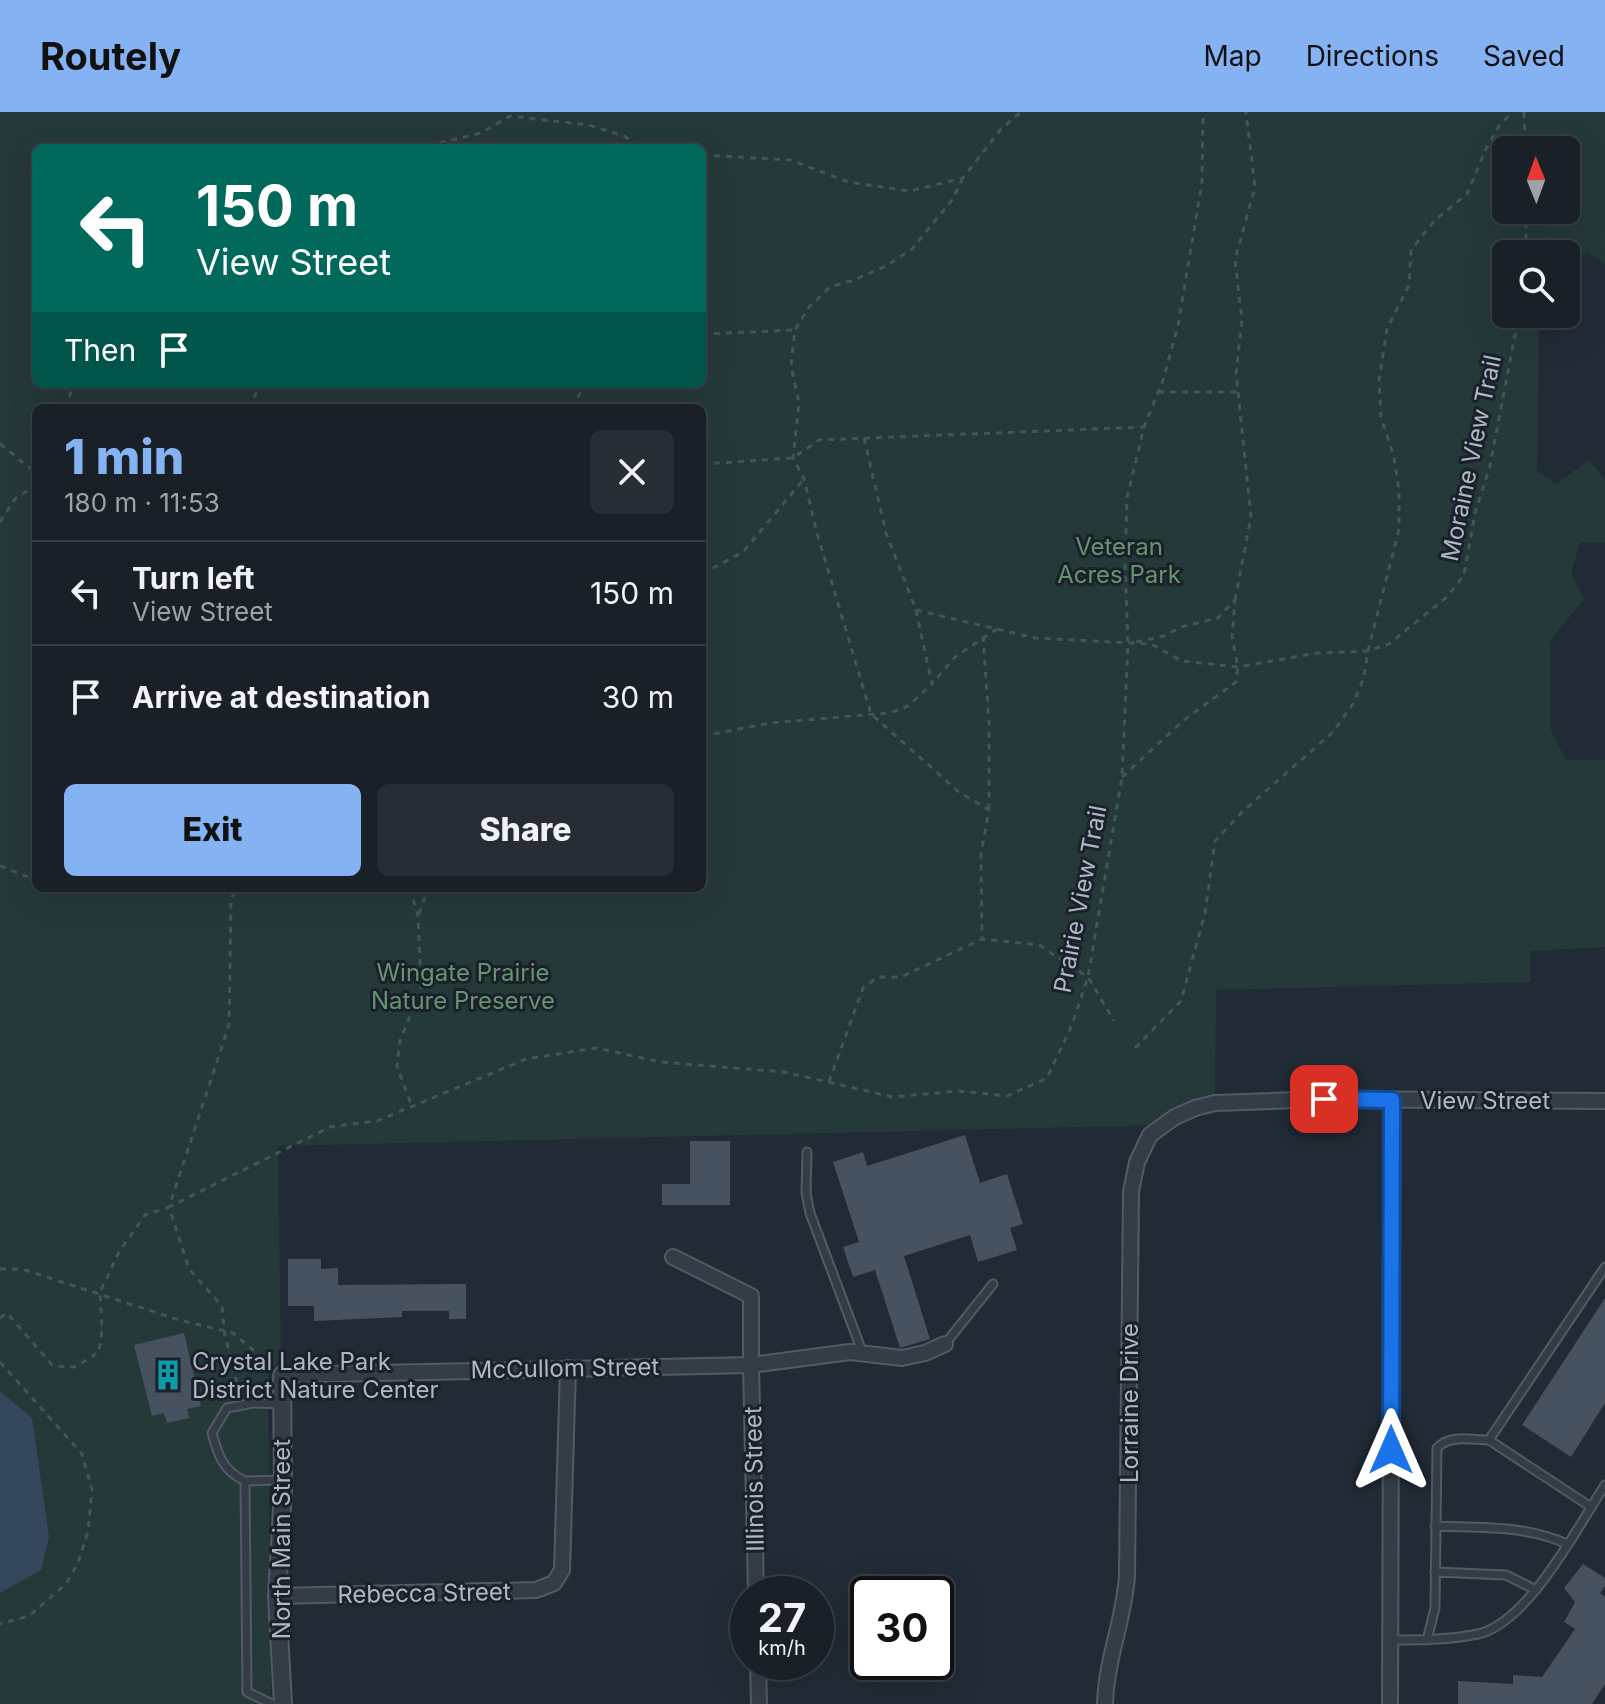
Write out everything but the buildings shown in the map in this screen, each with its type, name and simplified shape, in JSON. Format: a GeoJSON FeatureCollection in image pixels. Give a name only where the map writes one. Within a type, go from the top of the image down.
{"type":"FeatureCollection","features":[{"type":"Feature","properties":{"kind":"street"},"geometry":{"type":"LineString","coordinates":[[1390,1704],[1392,1100]]}},
{"type":"Feature","properties":{"kind":"street","name":"View Street"},"geometry":{"type":"LineString","coordinates":[[1175,1117],[1195,1108],[1239,1101],[1605,1101]]}},
{"type":"Feature","properties":{"kind":"street","name":"Lorraine Drive"},"geometry":{"type":"LineString","coordinates":[[1105,1704],[1105,1678],[1125,1604],[1127,1576],[1131,1192],[1137,1162],[1150,1135],[1175,1117]]}},
{"type":"Feature","properties":{"kind":"street","name":"Illinois Street"},"geometry":{"type":"LineString","coordinates":[[673,1257],[751,1296],[756,1576]]}},
{"type":"Feature","properties":{"kind":"street","name":"McCullom Street"},"geometry":{"type":"LineString","coordinates":[[282,1375],[751,1365],[850,1352],[902,1358],[945,1344]]}},
{"type":"Feature","properties":{"kind":"street","name":"Rebecca Street"},"geometry":{"type":"LineString","coordinates":[[277,1596],[536,1590],[554,1583],[562,1570],[568,1368]]}},
{"type":"Feature","properties":{"kind":"street","name":"North Main Street"},"geometry":{"type":"LineString","coordinates":[[282,1375],[283,1480],[277,1596],[283,1704]]}},
{"type":"Feature","properties":{"kind":"street"},"geometry":{"type":"LineString","coordinates":[[758,1680],[759,1704]]}},
{"type":"Feature","properties":{"kind":"lane"},"geometry":{"type":"LineString","coordinates":[[807,1152],[806,1193],[810,1213],[863,1354]]}},
{"type":"Feature","properties":{"kind":"lane"},"geometry":{"type":"LineString","coordinates":[[1489,1440],[1605,1267]]}},
{"type":"Feature","properties":{"kind":"lane"},"geometry":{"type":"LineString","coordinates":[[945,1344],[993,1284]]}},
{"type":"Feature","properties":{"kind":"lane"},"geometry":{"type":"LineString","coordinates":[[282,1404],[253,1403],[227,1408],[212,1433],[218,1455],[229,1474],[245,1481],[283,1480]]}},
{"type":"Feature","properties":{"kind":"lane"},"geometry":{"type":"LineString","coordinates":[[1427,1640],[1435,1608],[1437,1448],[1445,1441],[1489,1440],[1591,1507]]}},
{"type":"Feature","properties":{"kind":"lane"},"geometry":{"type":"LineString","coordinates":[[245,1481],[247,1692],[272,1704]]}},
{"type":"Feature","properties":{"kind":"lane"},"geometry":{"type":"LineString","coordinates":[[1390,1640],[1427,1640],[1479,1634],[1495,1628],[1519,1611],[1605,1485]]}},
{"type":"Feature","properties":{"kind":"lane"},"geometry":{"type":"LineString","coordinates":[[1435,1526],[1521,1530],[1543,1533],[1567,1544]]}},
{"type":"Feature","properties":{"kind":"lane"},"geometry":{"type":"LineString","coordinates":[[1435,1572],[1506,1575],[1536,1590]]}},
{"type":"Feature","properties":{"kind":"path"},"geometry":{"type":"LineString","coordinates":[[989,810],[959,792],[871,714],[832,588],[804,479],[793,458],[799,403],[791,366],[795,330],[809,307],[830,287],[886,266],[912,249],[952,200],[963,178],[1001,129],[1021,112]]}},
{"type":"Feature","properties":{"kind":"path","name":"Prairie View Trail"},"geometry":{"type":"LineString","coordinates":[[100,1292],[119,1252],[145,1215],[169,1207],[330,1127],[377,1121],[526,1059],[596,1048],[661,1062],[784,1072],[893,1097],[958,1091],[1007,1096],[1047,1078],[1072,1025],[1088,977],[1122,777],[1128,644],[1125,565],[1127,498],[1144,427],[1178,326],[1202,182],[1203,112]]}},
{"type":"Feature","properties":{"kind":"path"},"geometry":{"type":"LineString","coordinates":[[1122,777],[1184,720],[1236,682],[1238,667],[1232,637],[1235,600],[1251,517],[1236,373],[1242,320],[1235,260],[1255,187],[1246,112]]}},
{"type":"Feature","properties":{"kind":"path"},"geometry":{"type":"LineString","coordinates":[[1135,1048],[1181,1001],[1205,913],[1215,841],[1243,811],[1333,732],[1353,704],[1364,677],[1399,529],[1399,491],[1394,457],[1381,417],[1379,380],[1387,329],[1409,285],[1411,250],[1435,220],[1467,194],[1493,137],[1512,112]]}},
{"type":"Feature","properties":{"kind":"path"},"geometry":{"type":"LineString","coordinates":[[1524,112],[1525,136]]}},
{"type":"Feature","properties":{"kind":"path"},"geometry":{"type":"LineString","coordinates":[[434,144],[481,133],[510,116],[589,125],[624,136],[636,144]]}},
{"type":"Feature","properties":{"kind":"path"},"geometry":{"type":"LineString","coordinates":[[706,155],[791,160],[848,182],[910,191],[963,178]]}},
{"type":"Feature","properties":{"kind":"path","name":"Moraine View Trail"},"geometry":{"type":"LineString","coordinates":[[1128,644],[1151,644],[1182,661],[1196,660],[1238,667],[1317,653],[1368,651],[1389,644],[1423,618],[1448,596],[1464,575],[1475,513],[1490,466],[1516,328]]}},
{"type":"Feature","properties":{"kind":"path"},"geometry":{"type":"LineString","coordinates":[[706,334],[795,330]]}},
{"type":"Feature","properties":{"kind":"path"},"geometry":{"type":"LineString","coordinates":[[1158,392],[1238,392]]}},
{"type":"Feature","properties":{"kind":"path"},"geometry":{"type":"LineString","coordinates":[[706,464],[793,458],[819,440],[1144,427]]}},
{"type":"Feature","properties":{"kind":"path"},"geometry":{"type":"LineString","coordinates":[[864,438],[886,533],[916,610],[932,684]]}},
{"type":"Feature","properties":{"kind":"path"},"geometry":{"type":"LineString","coordinates":[[0,444],[32,470]]}},
{"type":"Feature","properties":{"kind":"path"},"geometry":{"type":"LineString","coordinates":[[706,572],[743,552],[804,479]]}},
{"type":"Feature","properties":{"kind":"path"},"geometry":{"type":"LineString","coordinates":[[0,522],[15,499],[32,488]]}},
{"type":"Feature","properties":{"kind":"path"},"geometry":{"type":"LineString","coordinates":[[916,610],[1035,638],[1128,644],[1218,618],[1235,600]]}},
{"type":"Feature","properties":{"kind":"path"},"geometry":{"type":"LineString","coordinates":[[706,735],[771,723],[890,713],[908,706],[955,657],[997,629]]}},
{"type":"Feature","properties":{"kind":"path"},"geometry":{"type":"LineString","coordinates":[[982,939],[981,854],[989,810],[989,723],[983,636]]}},
{"type":"Feature","properties":{"kind":"path"},"geometry":{"type":"LineString","coordinates":[[0,866],[32,878]]}},
{"type":"Feature","properties":{"kind":"path"},"geometry":{"type":"LineString","coordinates":[[234,892],[231,902],[229,1025],[169,1207],[189,1269],[222,1306],[224,1331],[236,1380],[235,1406]]}},
{"type":"Feature","properties":{"kind":"path"},"geometry":{"type":"LineString","coordinates":[[411,892],[418,916],[421,988],[400,1041],[397,1066],[412,1107]]}},
{"type":"Feature","properties":{"kind":"path"},"geometry":{"type":"LineString","coordinates":[[418,916],[427,892]]}},
{"type":"Feature","properties":{"kind":"path"},"geometry":{"type":"LineString","coordinates":[[829,1082],[863,988],[878,977],[901,977],[982,939],[1039,945],[1088,977],[1114,1021]]}},
{"type":"Feature","properties":{"kind":"path"},"geometry":{"type":"LineString","coordinates":[[0,1269],[22,1269],[179,1320],[233,1333],[282,1375]]}},
{"type":"Feature","properties":{"kind":"path"},"geometry":{"type":"LineString","coordinates":[[0,1318],[7,1313],[53,1366],[75,1367],[99,1352],[102,1330],[100,1292]]}},
{"type":"Feature","properties":{"kind":"path"},"geometry":{"type":"LineString","coordinates":[[0,1362],[82,1454],[92,1490],[88,1532],[77,1565],[66,1584],[29,1616],[0,1624]]}},
{"type":"Feature","properties":{"kind":"green space","name":"Veteran Acres Park"},"geometry":{"type":"Polygon","coordinates":[[[0,112],[1605,112],[1605,264],[1587,252],[1580,256],[1580,240],[1492,240],[1492,328],[1539,328],[1537,471],[1556,484],[1589,460],[1605,480],[1605,542],[1580,543],[1571,573],[1584,599],[1550,641],[1551,731],[1566,760],[1605,760],[1605,947],[1530,951],[1530,982],[1216,990],[1215,1103],[1163,1125],[278,1146],[281,1366],[268,1366],[271,1704],[0,1704],[0,112]]]}},
{"type":"Feature","properties":{"kind":"water"},"geometry":{"type":"Polygon","coordinates":[[[0,1391],[32,1418],[49,1537],[41,1570],[0,1593],[0,1391]]]}},
{"type":"Feature","properties":{"kind":"place","name":"Crystal Lake Park District Nature Center"},"geometry":{"type":"Point","coordinates":[168,1375]}},
{"type":"Feature","properties":{"kind":"route"},"geometry":{"type":"LineString","coordinates":[[1324,1099],[1392,1100],[1391,1450]]}},
{"type":"Feature","properties":{"kind":"park label","name":"Wingate Prairie Nature Preserve"},"geometry":{"type":"Point","coordinates":[463,986]}}]}
